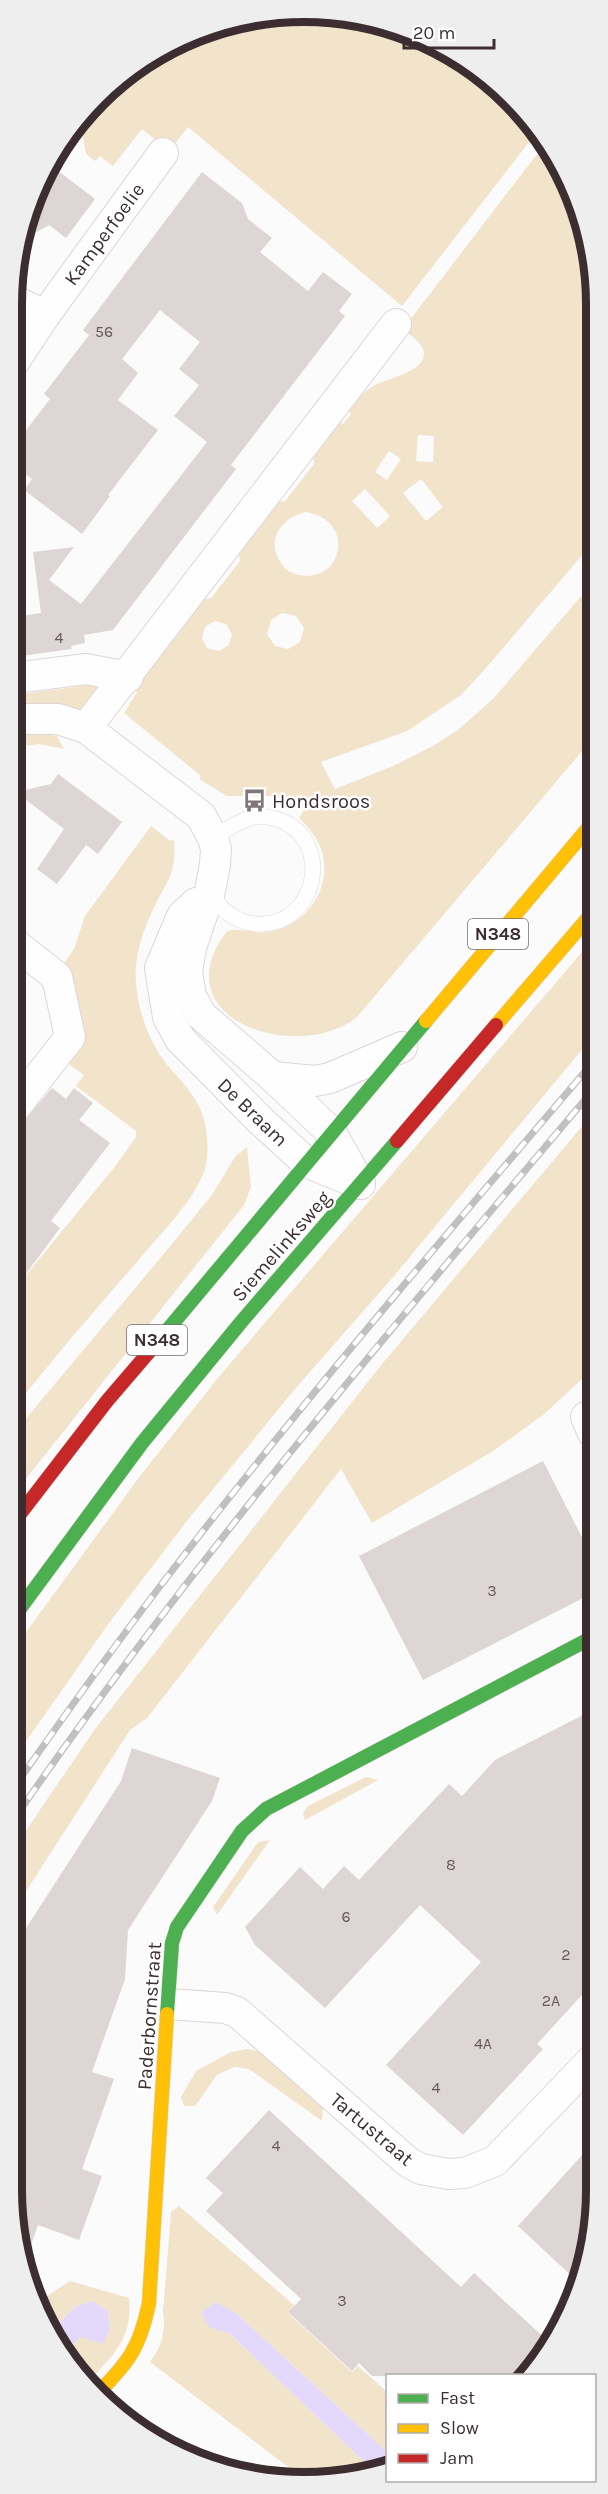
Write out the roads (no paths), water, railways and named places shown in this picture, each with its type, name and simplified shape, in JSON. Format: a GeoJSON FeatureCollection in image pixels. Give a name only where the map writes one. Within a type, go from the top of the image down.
{"type":"FeatureCollection","features":[{"type":"Feature","properties":{"kind":"main road","name":"Siemelinksweg"},"geometry":{"type":"LineString","coordinates":[[22,1511],[107,1401],[586,830]]}},
{"type":"Feature","properties":{"kind":"main road","name":"Siemelinksweg"},"geometry":{"type":"LineString","coordinates":[[22,1606],[142,1443],[311,1238],[586,920]]}},
{"type":"Feature","properties":{"kind":"main road","name":"Paderbornstraat"},"geometry":{"type":"LineString","coordinates":[[103,2387],[135,2354],[143,2335],[147,2314],[172,1943],[177,1928],[228,1851],[253,1819],[266,1809],[586,1640]]}},
{"type":"Feature","properties":{"kind":"street","name":"Kamperfoelie"},"geometry":{"type":"LineString","coordinates":[[22,350],[164,153]]}},
{"type":"Feature","properties":{"kind":"street"},"geometry":{"type":"LineString","coordinates":[[22,304],[45,315]]}},
{"type":"Feature","properties":{"kind":"street"},"geometry":{"type":"LineString","coordinates":[[86,728],[396,324]]}},
{"type":"Feature","properties":{"kind":"street"},"geometry":{"type":"LineString","coordinates":[[22,677],[86,669],[128,676]]}},
{"type":"Feature","properties":{"kind":"street","name":"De Braam"},"geometry":{"type":"LineString","coordinates":[[22,719],[58,719],[86,728],[201,816],[213,838],[216,849],[210,891],[191,948],[187,972],[191,996],[201,1015],[273,1077],[331,1132],[360,1184]]}},
{"type":"Feature","properties":{"kind":"street","name":"De Braam"},"geometry":{"type":"LineString","coordinates":[[210,891],[182,916],[160,968],[168,1017],[180,1039],[193,1054],[306,1162],[360,1184]]}},
{"type":"Feature","properties":{"kind":"street"},"geometry":{"type":"LineString","coordinates":[[22,949],[57,977],[70,1037],[22,1100]]}},
{"type":"Feature","properties":{"kind":"street","name":"De Braam"},"geometry":{"type":"LineString","coordinates":[[273,1077],[315,1081],[330,1078],[402,1047]]}},
{"type":"Feature","properties":{"kind":"street","name":"Tartustraat"},"geometry":{"type":"LineString","coordinates":[[169,2004],[225,2008],[237,2012],[408,2162],[421,2169],[448,2174],[465,2172],[495,2161],[586,2066]]}},
{"type":"Feature","properties":{"kind":"lane"},"geometry":{"type":"LineString","coordinates":[[210,891],[216,903],[237,919],[250,923],[269,923],[288,916],[298,908],[311,886],[313,873],[313,860],[308,847],[292,827],[280,820],[255,816],[213,838]]}},
{"type":"Feature","properties":{"kind":"railway"},"geometry":{"type":"LineString","coordinates":[[22,1776],[123,1635],[213,1518],[374,1320],[586,1070]]}},
{"type":"Feature","properties":{"kind":"railway"},"geometry":{"type":"LineString","coordinates":[[22,1808],[149,1632],[294,1448],[586,1098]]}},
{"type":"Feature","properties":{"kind":"place","name":"Hondsroos"},"geometry":{"type":"Point","coordinates":[254,801]}}]}
